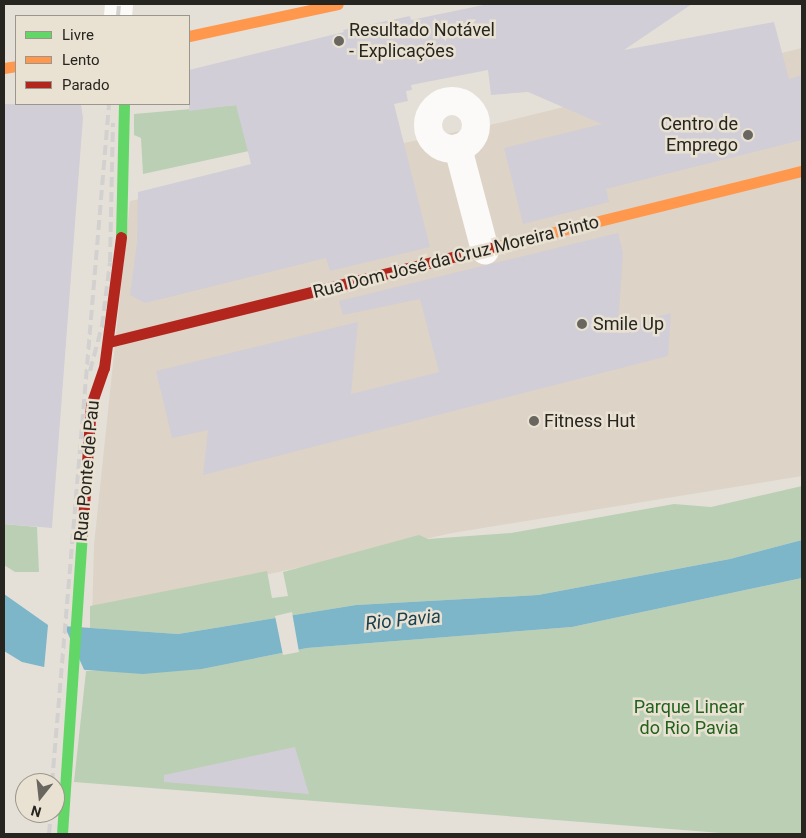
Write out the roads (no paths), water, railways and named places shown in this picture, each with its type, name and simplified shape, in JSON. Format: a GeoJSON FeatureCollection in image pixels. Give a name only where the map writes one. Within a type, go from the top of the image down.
{"type":"FeatureCollection","features":[{"type":"Feature","properties":{"kind":"street"},"geometry":{"type":"LineString","coordinates":[[190,36],[338,4]]}},
{"type":"Feature","properties":{"kind":"street","name":"Rua Ponte de Pau"},"geometry":{"type":"LineString","coordinates":[[62,834],[64,781],[91,405],[104,368],[120,256],[124,105]]}},
{"type":"Feature","properties":{"kind":"street"},"geometry":{"type":"LineString","coordinates":[[458,148],[485,250]]}},
{"type":"Feature","properties":{"kind":"street","name":"Rua Dom José da Cruz Moreira Pinto"},"geometry":{"type":"LineString","coordinates":[[109,342],[802,171]]}},
{"type":"Feature","properties":{"kind":"water","name":"Rio Pavia"},"geometry":{"type":"Polygon","coordinates":[[[802,540],[802,578],[572,627],[307,648],[202,669],[143,674],[44,667],[22,662],[4,651],[4,594],[48,625],[178,634],[356,605],[538,595],[730,559],[802,540]]]}},
{"type":"Feature","properties":{"kind":"railway"},"geometry":{"type":"LineString","coordinates":[[118,15],[119,4]]}},
{"type":"Feature","properties":{"kind":"railway"},"geometry":{"type":"LineString","coordinates":[[53,773],[109,105]]}},
{"type":"Feature","properties":{"kind":"railway"},"geometry":{"type":"LineString","coordinates":[[90,371],[102,326],[110,262],[113,123]]}},
{"type":"Feature","properties":{"kind":"railway"},"geometry":{"type":"LineString","coordinates":[[49,834],[50,823]]}},
{"type":"Feature","properties":{"kind":"place","name":"Resultado Notável - Explicações"},"geometry":{"type":"Point","coordinates":[339,41]}},
{"type":"Feature","properties":{"kind":"place","name":"Centro de Emprego"},"geometry":{"type":"Point","coordinates":[748,135]}},
{"type":"Feature","properties":{"kind":"place","name":"Smile Up"},"geometry":{"type":"Point","coordinates":[582,324]}},
{"type":"Feature","properties":{"kind":"place","name":"Fitness Hut"},"geometry":{"type":"Point","coordinates":[534,421]}},
{"type":"Feature","properties":{"kind":"park label","name":"Parque Linear do Rio Pavia"},"geometry":{"type":"Point","coordinates":[689,718]}}]}
